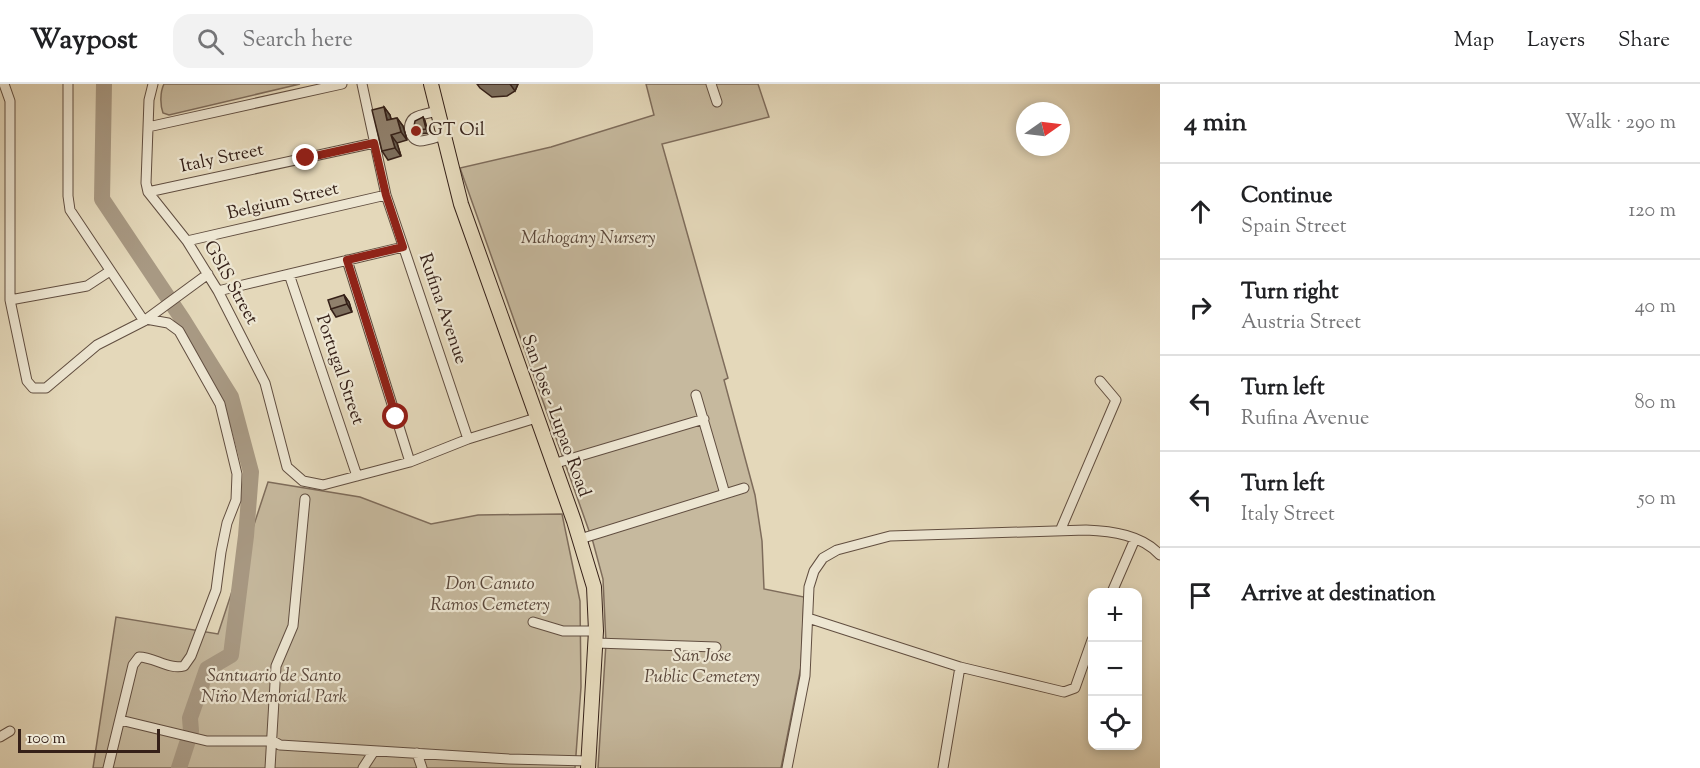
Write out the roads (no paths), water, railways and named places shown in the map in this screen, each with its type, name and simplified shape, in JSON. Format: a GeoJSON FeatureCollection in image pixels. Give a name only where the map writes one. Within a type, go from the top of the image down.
{"type":"FeatureCollection","features":[{"type":"Feature","properties":{"kind":"highway","name":"San Jose - Lupao Road"},"geometry":{"type":"LineString","coordinates":[[431,84],[461,204],[580,539],[594,587],[596,637],[588,765]]}},
{"type":"Feature","properties":{"kind":"street"},"geometry":{"type":"LineString","coordinates":[[4,84],[10,101],[10,300],[27,381],[33,388],[38,390],[46,388],[98,345],[145,320],[208,274]]}},
{"type":"Feature","properties":{"kind":"street"},"geometry":{"type":"LineString","coordinates":[[68,84],[68,203],[72,214],[145,320],[168,323],[178,331],[220,404],[237,474],[236,500],[227,523],[220,552],[216,590],[191,656],[184,666],[177,668],[146,657],[139,657],[133,664],[108,768]]}},
{"type":"Feature","properties":{"kind":"street"},"geometry":{"type":"LineString","coordinates":[[148,192],[146,183],[149,96],[153,84]]}},
{"type":"Feature","properties":{"kind":"street"},"geometry":{"type":"LineString","coordinates":[[148,128],[304,88],[342,84]]}},
{"type":"Feature","properties":{"kind":"street","name":"Rufina Avenue"},"geometry":{"type":"LineString","coordinates":[[362,84],[386,195],[468,439]]}},
{"type":"Feature","properties":{"kind":"street"},"geometry":{"type":"LineString","coordinates":[[711,84],[717,102]]}},
{"type":"Feature","properties":{"kind":"street"},"geometry":{"type":"LineString","coordinates":[[438,111],[415,118],[410,122],[410,132],[413,138],[420,141],[444,135]]}},
{"type":"Feature","properties":{"kind":"street"},"geometry":{"type":"LineString","coordinates":[[0,142],[10,149]]}},
{"type":"Feature","properties":{"kind":"street","name":"Italy Street"},"geometry":{"type":"LineString","coordinates":[[148,192],[374,143]]}},
{"type":"Feature","properties":{"kind":"street","name":"GSIS Street"},"geometry":{"type":"LineString","coordinates":[[148,192],[187,241],[208,274],[265,383],[287,467],[303,481],[319,485],[357,476]]}},
{"type":"Feature","properties":{"kind":"street","name":"Belgium Street"},"geometry":{"type":"LineString","coordinates":[[187,241],[386,195]]}},
{"type":"Feature","properties":{"kind":"street"},"geometry":{"type":"LineString","coordinates":[[218,291],[403,247]]}},
{"type":"Feature","properties":{"kind":"street"},"geometry":{"type":"LineString","coordinates":[[347,260],[410,462]]}},
{"type":"Feature","properties":{"kind":"street"},"geometry":{"type":"LineString","coordinates":[[10,300],[87,286],[110,271]]}},
{"type":"Feature","properties":{"kind":"street","name":"Portugal Street"},"geometry":{"type":"LineString","coordinates":[[289,274],[357,476]]}},
{"type":"Feature","properties":{"kind":"street"},"geometry":{"type":"LineString","coordinates":[[1059,531],[1116,400],[1100,381]]}},
{"type":"Feature","properties":{"kind":"street"},"geometry":{"type":"LineString","coordinates":[[696,395],[725,494]]}},
{"type":"Feature","properties":{"kind":"street"},"geometry":{"type":"LineString","coordinates":[[357,476],[410,462],[468,439],[536,418]]}},
{"type":"Feature","properties":{"kind":"street"},"geometry":{"type":"LineString","coordinates":[[553,464],[704,419]]}},
{"type":"Feature","properties":{"kind":"street"},"geometry":{"type":"LineString","coordinates":[[580,539],[744,488]]}},
{"type":"Feature","properties":{"kind":"street"},"geometry":{"type":"LineString","coordinates":[[270,768],[276,666],[293,626],[305,499]]}},
{"type":"Feature","properties":{"kind":"street"},"geometry":{"type":"LineString","coordinates":[[787,768],[805,676],[808,593],[814,571],[823,558],[837,550],[890,536],[1100,531],[1135,539],[1150,546],[1160,555]]}},
{"type":"Feature","properties":{"kind":"street"},"geometry":{"type":"LineString","coordinates":[[1114,588],[1135,539]]}},
{"type":"Feature","properties":{"kind":"street"},"geometry":{"type":"LineString","coordinates":[[808,618],[960,667],[1064,692],[1075,688],[1091,642]]}},
{"type":"Feature","properties":{"kind":"street"},"geometry":{"type":"LineString","coordinates":[[533,622],[563,631],[596,637],[716,647]]}},
{"type":"Feature","properties":{"kind":"street"},"geometry":{"type":"LineString","coordinates":[[943,768],[960,667]]}},
{"type":"Feature","properties":{"kind":"street"},"geometry":{"type":"LineString","coordinates":[[120,720],[197,739],[273,741],[280,745],[588,765]]}},
{"type":"Feature","properties":{"kind":"street"},"geometry":{"type":"LineString","coordinates":[[0,737],[10,731]]}},
{"type":"Feature","properties":{"kind":"street"},"geometry":{"type":"LineString","coordinates":[[363,768],[374,751]]}},
{"type":"Feature","properties":{"kind":"street"},"geometry":{"type":"LineString","coordinates":[[417,753],[422,768]]}},
{"type":"Feature","properties":{"kind":"waterway"},"geometry":{"type":"LineString","coordinates":[[104,84],[102,199],[183,320],[231,397],[251,472],[246,536],[231,655],[207,669],[190,718],[191,731],[179,768]]}},
{"type":"Feature","properties":{"kind":"place","name":"GT Oil"},"geometry":{"type":"Point","coordinates":[416,131]}},
{"type":"Feature","properties":{"kind":"park label","name":"Mahogany Nursery"},"geometry":{"type":"Point","coordinates":[588,239]}},
{"type":"Feature","properties":{"kind":"park label","name":"Don Canuto Ramos Cemetery"},"geometry":{"type":"Point","coordinates":[490,595]}},
{"type":"Feature","properties":{"kind":"park label","name":"San Jose Public Cemetery"},"geometry":{"type":"Point","coordinates":[702,667]}},
{"type":"Feature","properties":{"kind":"park label","name":"Santuario de Santo Niño Memorial Park"},"geometry":{"type":"Point","coordinates":[274,687]}}]}
